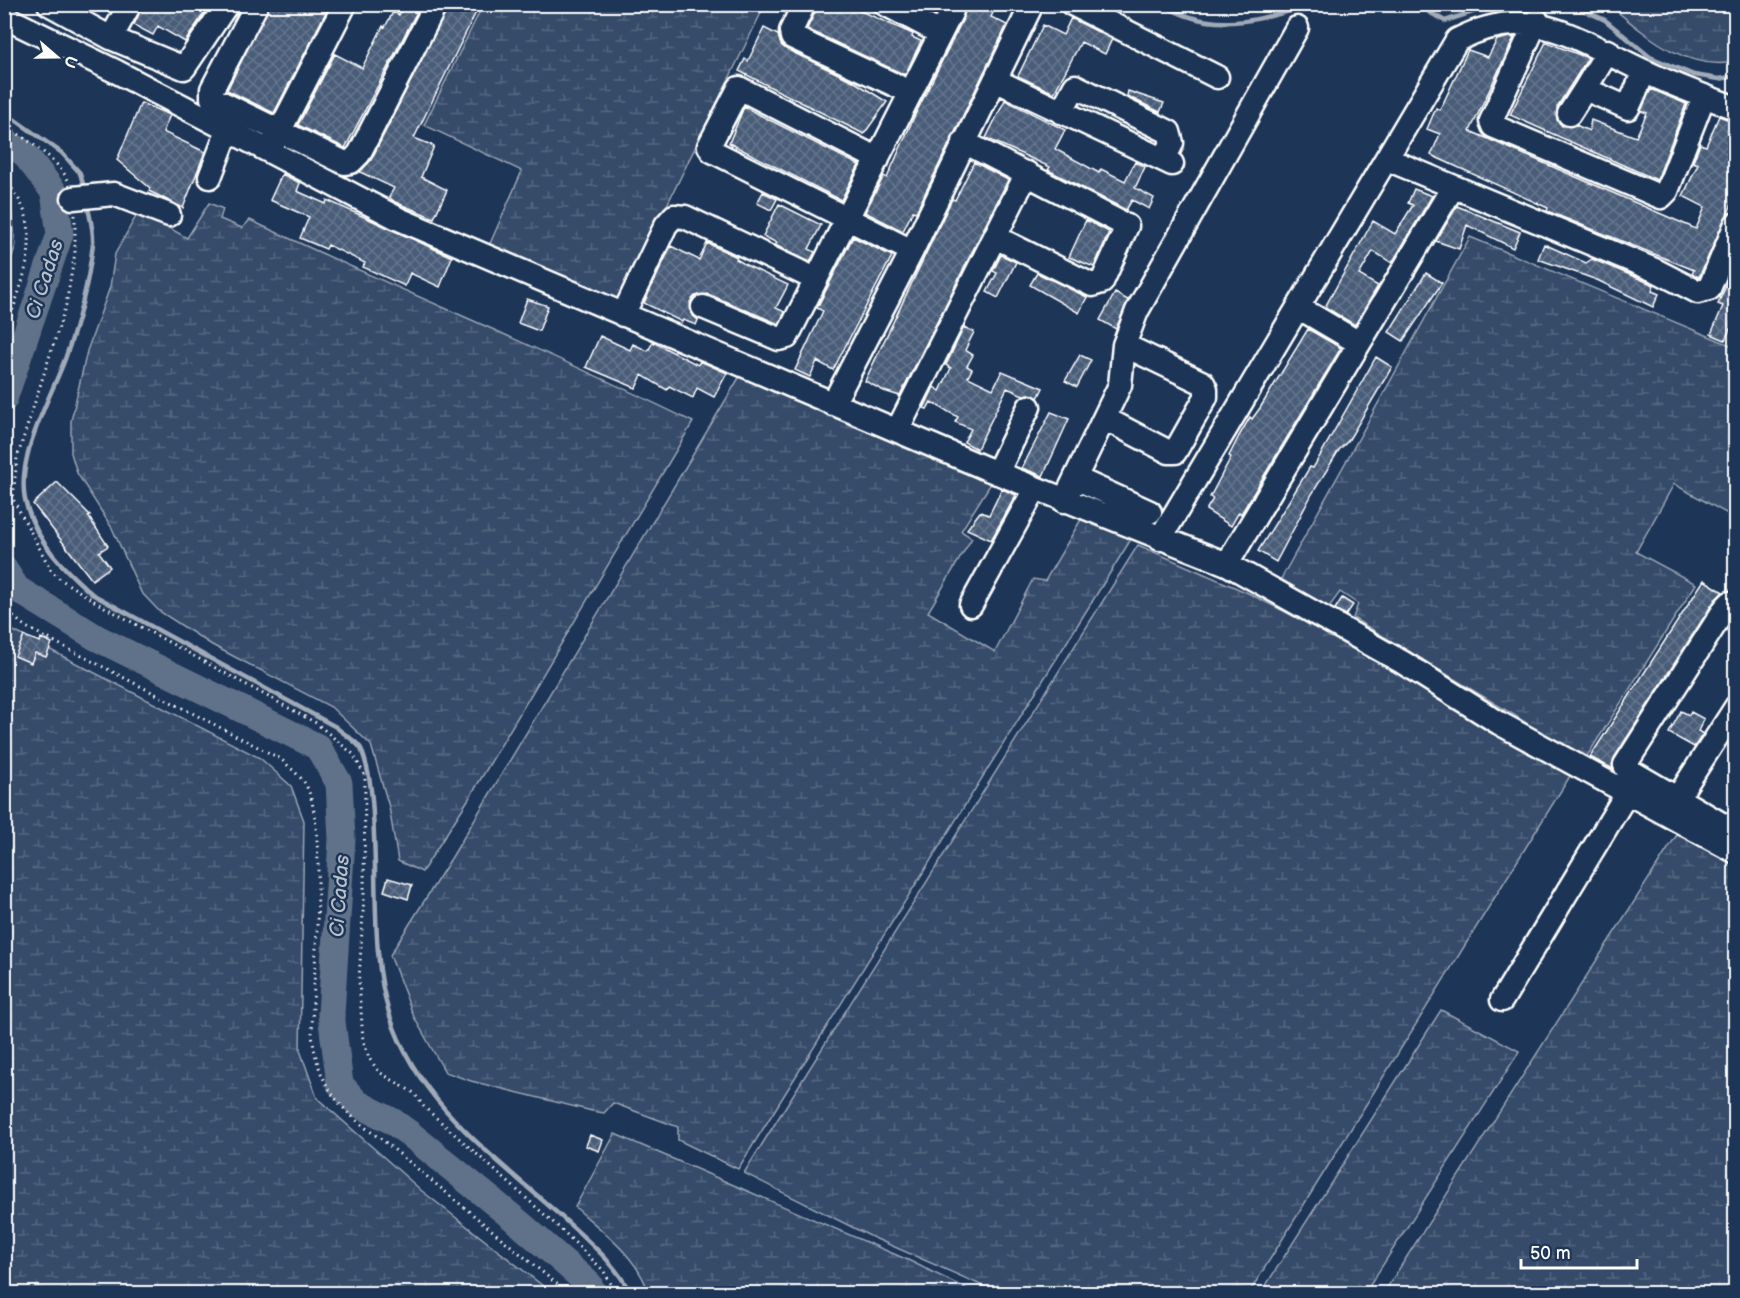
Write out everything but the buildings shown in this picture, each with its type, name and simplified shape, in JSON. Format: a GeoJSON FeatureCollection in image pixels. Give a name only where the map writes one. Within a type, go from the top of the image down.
{"type":"FeatureCollection","features":[{"type":"Feature","properties":{"kind":"street"},"geometry":{"type":"LineString","coordinates":[[49,4],[111,38],[184,68],[227,4]]}},
{"type":"Feature","properties":{"kind":"street"},"geometry":{"type":"LineString","coordinates":[[111,38],[130,4]]}},
{"type":"Feature","properties":{"kind":"street"},"geometry":{"type":"LineString","coordinates":[[257,4],[211,95],[215,101],[274,142],[399,219],[1035,489],[1227,564],[1402,662],[1499,723],[1628,793],[1725,826],[1736,823]]}},
{"type":"Feature","properties":{"kind":"street"},"geometry":{"type":"LineString","coordinates":[[274,142],[345,4]]}},
{"type":"Feature","properties":{"kind":"street"},"geometry":{"type":"LineString","coordinates":[[4,17],[228,130],[345,163],[356,159],[436,4]]}},
{"type":"Feature","properties":{"kind":"street"},"geometry":{"type":"LineString","coordinates":[[804,4],[791,31],[792,37],[910,92]]}},
{"type":"Feature","properties":{"kind":"street"},"geometry":{"type":"LineString","coordinates":[[885,4],[940,33]]}},
{"type":"Feature","properties":{"kind":"street"},"geometry":{"type":"LineString","coordinates":[[833,404],[912,251],[1032,4]]}},
{"type":"Feature","properties":{"kind":"street"},"geometry":{"type":"LineString","coordinates":[[1072,4],[1216,77]]}},
{"type":"Feature","properties":{"kind":"street"},"geometry":{"type":"LineString","coordinates":[[703,307],[783,339],[787,337],[952,11]]}},
{"type":"Feature","properties":{"kind":"street"},"geometry":{"type":"LineString","coordinates":[[1160,539],[1388,159],[1457,39],[1477,27],[1502,19],[1537,20],[1556,24],[1644,72],[1736,108]]}},
{"type":"Feature","properties":{"kind":"street"},"geometry":{"type":"LineString","coordinates":[[1537,20],[1491,121],[1493,126],[1661,197],[1667,191],[1704,96]]}},
{"type":"Feature","properties":{"kind":"street"},"geometry":{"type":"LineString","coordinates":[[1064,501],[1120,385],[1124,345],[1137,311],[1297,27]]}},
{"type":"Feature","properties":{"kind":"street"},"geometry":{"type":"LineString","coordinates":[[1569,114],[1608,51]]}},
{"type":"Feature","properties":{"kind":"street"},"geometry":{"type":"LineString","coordinates":[[1585,88],[1628,108],[1644,72]]}},
{"type":"Feature","properties":{"kind":"street"},"geometry":{"type":"LineString","coordinates":[[994,80],[1061,112],[1075,86],[1169,132],[1172,143],[1168,162]]}},
{"type":"Feature","properties":{"kind":"street"},"geometry":{"type":"LineString","coordinates":[[878,159],[741,88],[737,89],[709,149],[912,251]]}},
{"type":"Feature","properties":{"kind":"street"},"geometry":{"type":"LineString","coordinates":[[210,177],[228,130]]}},
{"type":"Feature","properties":{"kind":"street"},"geometry":{"type":"LineString","coordinates":[[964,142],[1127,226],[1102,282],[1092,285],[995,237]]}},
{"type":"Feature","properties":{"kind":"street"},"geometry":{"type":"LineString","coordinates":[[1388,159],[1658,271],[1698,292],[1709,289],[1736,225]]}},
{"type":"Feature","properties":{"kind":"street"},"geometry":{"type":"LineString","coordinates":[[898,429],[1027,173]]}},
{"type":"Feature","properties":{"kind":"street"},"geometry":{"type":"LineString","coordinates":[[1227,564],[1453,187]]}},
{"type":"Feature","properties":{"kind":"street"},"geometry":{"type":"LineString","coordinates":[[82,197],[122,196],[169,215]]}},
{"type":"Feature","properties":{"kind":"street"},"geometry":{"type":"LineString","coordinates":[[623,315],[666,225],[674,216],[684,218],[815,279]]}},
{"type":"Feature","properties":{"kind":"street"},"geometry":{"type":"LineString","coordinates":[[1298,307],[1359,342]]}},
{"type":"Feature","properties":{"kind":"street"},"geometry":{"type":"LineString","coordinates":[[1104,418],[1169,452],[1175,452],[1206,398],[1203,383],[1124,345]]}},
{"type":"Feature","properties":{"kind":"street"},"geometry":{"type":"LineString","coordinates":[[998,473],[1029,407]]}},
{"type":"Feature","properties":{"kind":"street"},"geometry":{"type":"LineString","coordinates":[[1076,478],[1150,512]]}},
{"type":"Feature","properties":{"kind":"street"},"geometry":{"type":"LineString","coordinates":[[971,605],[1035,489]]}},
{"type":"Feature","properties":{"kind":"street"},"geometry":{"type":"LineString","coordinates":[[1736,604],[1730,603],[1726,607],[1625,761],[1627,769],[1671,806],[1736,852]]}},
{"type":"Feature","properties":{"kind":"street"},"geometry":{"type":"LineString","coordinates":[[1671,806],[1736,707]]}},
{"type":"Feature","properties":{"kind":"street"},"geometry":{"type":"LineString","coordinates":[[1502,1000],[1628,793]]}},
{"type":"Feature","properties":{"kind":"path"},"geometry":{"type":"LineString","coordinates":[[4,124],[65,173],[71,185],[82,197],[66,305],[24,437],[14,478],[13,499],[25,524],[51,570],[60,579],[99,604],[316,723],[353,754],[365,776],[364,896],[359,980],[363,1040],[369,1058],[380,1072],[414,1093],[423,1107],[565,1233],[603,1270],[617,1293]]}},
{"type":"Feature","properties":{"kind":"path"},"geometry":{"type":"LineString","coordinates":[[4,180],[26,210],[32,248],[4,336]]}},
{"type":"Feature","properties":{"kind":"path"},"geometry":{"type":"LineString","coordinates":[[4,609],[26,627],[280,759],[305,783],[315,818],[318,862],[312,1034],[314,1051],[333,1094],[341,1108],[356,1122],[385,1142],[565,1293]]}},
{"type":"Feature","properties":{"kind":"green space"},"geometry":{"type":"Polygon","coordinates":[[[749,4],[763,9],[619,303],[488,248],[522,171],[424,125],[483,5],[749,4]]]}},
{"type":"Feature","properties":{"kind":"green space"},"geometry":{"type":"Polygon","coordinates":[[[1605,5],[1735,5],[1735,62],[1717,63],[1685,57],[1654,40],[1613,8],[1605,5]]]}},
{"type":"Feature","properties":{"kind":"green space"},"geometry":{"type":"Polygon","coordinates":[[[5,203],[11,208],[16,245],[5,277],[5,203]]]}},
{"type":"Feature","properties":{"kind":"green space"},"geometry":{"type":"Polygon","coordinates":[[[209,203],[223,209],[220,219],[242,228],[250,220],[693,422],[473,792],[422,872],[398,861],[389,807],[371,745],[331,707],[212,645],[159,611],[141,592],[112,528],[77,473],[71,453],[71,421],[87,351],[110,287],[115,254],[139,211],[187,238],[209,203]]]}},
{"type":"Feature","properties":{"kind":"green space"},"geometry":{"type":"Polygon","coordinates":[[[1470,237],[1735,347],[1735,518],[1674,484],[1636,552],[1696,584],[1584,761],[1514,715],[1353,618],[1358,604],[1340,592],[1329,607],[1281,579],[1470,237]]]}},
{"type":"Feature","properties":{"kind":"green space"},"geometry":{"type":"Polygon","coordinates":[[[740,376],[854,426],[993,480],[961,531],[972,538],[928,612],[995,652],[1033,579],[1045,581],[1083,516],[1133,536],[738,1169],[678,1140],[678,1127],[613,1103],[604,1113],[592,1111],[471,1081],[445,1072],[414,1017],[390,955],[452,857],[740,376]]]}},
{"type":"Feature","properties":{"kind":"green space"},"geometry":{"type":"Polygon","coordinates":[[[1138,545],[1248,593],[1356,648],[1572,773],[1249,1293],[999,1293],[872,1237],[744,1173],[1138,545]]]}},
{"type":"Feature","properties":{"kind":"green space"},"geometry":{"type":"Polygon","coordinates":[[[4,626],[260,758],[291,786],[304,821],[300,1050],[317,1098],[422,1191],[552,1293],[5,1293],[4,626]]]}},
{"type":"Feature","properties":{"kind":"green space"},"geometry":{"type":"Polygon","coordinates":[[[1678,833],[1735,865],[1735,1293],[1383,1294],[1678,833]]]}},
{"type":"Feature","properties":{"kind":"green space"},"geometry":{"type":"Polygon","coordinates":[[[1441,1010],[1519,1051],[1517,1055],[1365,1293],[1261,1293],[1441,1010]]]}},
{"type":"Feature","properties":{"kind":"green space"},"geometry":{"type":"Polygon","coordinates":[[[615,1134],[908,1260],[975,1293],[649,1293],[644,1280],[628,1256],[608,1235],[575,1207],[615,1134]]]}},
{"type":"Feature","properties":{"kind":"waterway"},"geometry":{"type":"LineString","coordinates":[[1162,4],[1201,20],[1220,22],[1257,19],[1317,4]]}},
{"type":"Feature","properties":{"kind":"waterway"},"geometry":{"type":"LineString","coordinates":[[1423,4],[1429,12],[1445,21],[1497,4]]}},
{"type":"Feature","properties":{"kind":"waterway"},"geometry":{"type":"LineString","coordinates":[[1570,4],[1605,20],[1650,57],[1694,75],[1719,79],[1736,76]]}},
{"type":"Feature","properties":{"kind":"waterway"},"geometry":{"type":"LineString","coordinates":[[4,112],[62,153],[80,173],[85,191]]}},
{"type":"Feature","properties":{"kind":"waterway","name":"Ci Cadas"},"geometry":{"type":"LineString","coordinates":[[4,141],[24,153],[54,192],[60,234],[4,399]]}},
{"type":"Feature","properties":{"kind":"waterway"},"geometry":{"type":"LineString","coordinates":[[87,202],[93,243],[82,302],[65,359],[28,451],[24,471],[27,507],[38,533],[53,555],[92,594],[336,727],[360,748],[368,772],[372,804],[376,927],[380,973],[390,1016],[403,1048],[420,1077],[463,1129],[593,1245],[610,1263],[631,1294]]}},
{"type":"Feature","properties":{"kind":"waterway","name":"Ci Cadas"},"geometry":{"type":"LineString","coordinates":[[4,569],[17,589],[97,638],[318,747],[339,783],[342,839],[331,1014],[340,1084],[357,1103],[392,1121],[410,1134],[518,1222],[589,1284],[593,1294]]}}]}
